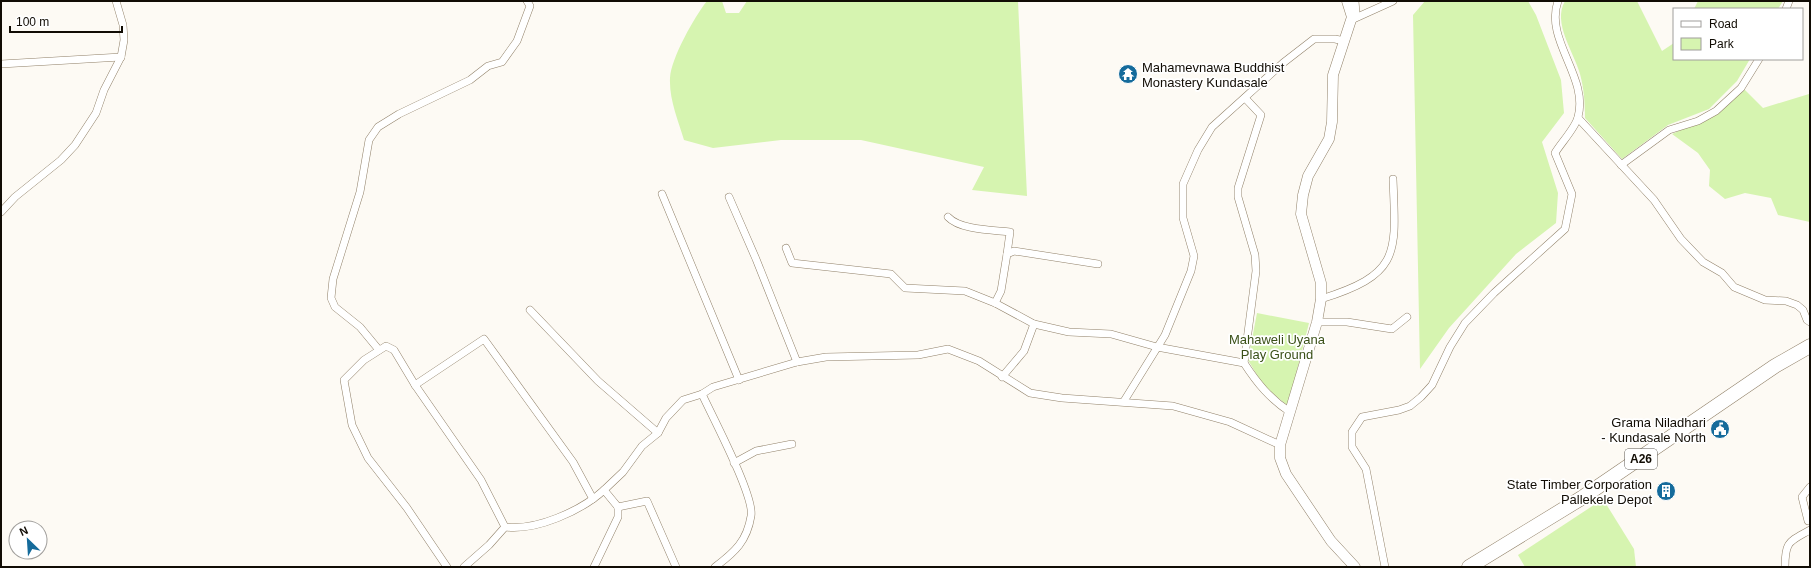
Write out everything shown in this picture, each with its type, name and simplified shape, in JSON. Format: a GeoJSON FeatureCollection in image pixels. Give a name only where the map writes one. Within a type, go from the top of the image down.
{"type":"FeatureCollection","features":[{"type":"Feature","properties":{"kind":"highway","name":"A26"},"geometry":{"type":"LineString","coordinates":[[1470,567],[1580,499],[1775,366],[1810,346]]}},
{"type":"Feature","properties":{"kind":"street"},"geometry":{"type":"LineString","coordinates":[[1,212],[15,197],[62,160],[75,145],[96,113],[104,90],[121,57],[124,40],[123,25],[116,1]]}},
{"type":"Feature","properties":{"kind":"street"},"geometry":{"type":"LineString","coordinates":[[1347,1],[1351,19]]}},
{"type":"Feature","properties":{"kind":"street"},"geometry":{"type":"LineString","coordinates":[[1355,1],[1356,13],[1351,19],[1333,75],[1332,122],[1329,139],[1308,176],[1302,195],[1301,214],[1321,283],[1321,299],[1317,322],[1280,445],[1280,458],[1286,474],[1331,541],[1355,567]]}},
{"type":"Feature","properties":{"kind":"street"},"geometry":{"type":"LineString","coordinates":[[1351,19],[1393,1]]}},
{"type":"Feature","properties":{"kind":"street"},"geometry":{"type":"LineString","coordinates":[[1384,567],[1366,469],[1352,447],[1352,432],[1362,417],[1399,410],[1410,406],[1421,397],[1432,385],[1450,347],[1465,323],[1494,293],[1565,229],[1572,194],[1554,152],[1578,118],[1580,104],[1576,84],[1560,41],[1554,12],[1558,1]]}},
{"type":"Feature","properties":{"kind":"street"},"geometry":{"type":"LineString","coordinates":[[379,350],[360,327],[336,307],[331,298],[333,279],[360,192],[369,140],[378,127],[399,114],[470,80],[488,66],[502,62],[517,41],[530,3]]}},
{"type":"Feature","properties":{"kind":"street"},"geometry":{"type":"LineString","coordinates":[[1124,402],[1165,335],[1191,271],[1194,256],[1183,218],[1183,184],[1198,150],[1212,126],[1246,98],[1283,63],[1314,39],[1335,38],[1344,41]]}},
{"type":"Feature","properties":{"kind":"street"},"geometry":{"type":"LineString","coordinates":[[1,64],[121,57]]}},
{"type":"Feature","properties":{"kind":"street"},"geometry":{"type":"LineString","coordinates":[[1621,165],[1669,130],[1698,121],[1716,111],[1741,88],[1758,60]]}},
{"type":"Feature","properties":{"kind":"street"},"geometry":{"type":"LineString","coordinates":[[1246,98],[1261,115],[1238,188],[1238,197],[1255,255],[1256,271],[1244,363],[1261,388],[1276,403],[1290,412]]}},
{"type":"Feature","properties":{"kind":"street"},"geometry":{"type":"LineString","coordinates":[[1578,118],[1654,200],[1681,240],[1703,262],[1722,273],[1734,287],[1765,300],[1786,301],[1797,305],[1803,310],[1807,320],[1810,322]]}},
{"type":"Feature","properties":{"kind":"street"},"geometry":{"type":"LineString","coordinates":[[1321,299],[1343,292],[1374,277],[1385,265],[1393,249],[1395,230],[1393,179]]}},
{"type":"Feature","properties":{"kind":"street"},"geometry":{"type":"LineString","coordinates":[[662,194],[739,380]]}},
{"type":"Feature","properties":{"kind":"street"},"geometry":{"type":"LineString","coordinates":[[729,197],[756,259],[796,362]]}},
{"type":"Feature","properties":{"kind":"street"},"geometry":{"type":"LineString","coordinates":[[948,217],[953,222],[966,226],[1010,232],[1001,290],[995,303]]}},
{"type":"Feature","properties":{"kind":"street"},"geometry":{"type":"LineString","coordinates":[[786,248],[792,262],[891,274],[905,288],[965,291],[995,303],[1034,324],[1069,332],[1111,334],[1157,347],[1244,363]]}},
{"type":"Feature","properties":{"kind":"street"},"geometry":{"type":"LineString","coordinates":[[1007,254],[1014,251],[1098,264]]}},
{"type":"Feature","properties":{"kind":"street"},"geometry":{"type":"LineString","coordinates":[[530,310],[598,382],[658,433]]}},
{"type":"Feature","properties":{"kind":"street"},"geometry":{"type":"LineString","coordinates":[[1317,322],[1347,322],[1392,329],[1407,317]]}},
{"type":"Feature","properties":{"kind":"street"},"geometry":{"type":"LineString","coordinates":[[1002,377],[1024,351],[1034,324]]}},
{"type":"Feature","properties":{"kind":"street"},"geometry":{"type":"LineString","coordinates":[[415,385],[484,339],[573,462],[593,499]]}},
{"type":"Feature","properties":{"kind":"street"},"geometry":{"type":"LineString","coordinates":[[447,567],[407,508],[368,458],[352,425],[344,380],[364,360],[386,346],[394,350],[415,385],[481,480],[505,527]]}},
{"type":"Feature","properties":{"kind":"street"},"geometry":{"type":"LineString","coordinates":[[505,527],[518,529],[535,525],[584,506],[623,472],[642,446],[658,433],[666,418],[683,400],[702,394],[713,387],[796,362],[826,358],[918,355],[948,350],[979,361],[1002,377],[1030,393],[1062,398],[1173,406],[1230,422],[1280,445]]}},
{"type":"Feature","properties":{"kind":"street"},"geometry":{"type":"LineString","coordinates":[[702,394],[748,495],[752,514],[746,534],[736,552],[715,567]]}},
{"type":"Feature","properties":{"kind":"street"},"geometry":{"type":"LineString","coordinates":[[734,463],[756,451],[792,444]]}},
{"type":"Feature","properties":{"kind":"street"},"geometry":{"type":"LineString","coordinates":[[1785,567],[1785,553],[1790,542],[1810,529],[1802,497],[1810,487]]}},
{"type":"Feature","properties":{"kind":"street"},"geometry":{"type":"LineString","coordinates":[[594,567],[618,517],[618,507],[604,490]]}},
{"type":"Feature","properties":{"kind":"street"},"geometry":{"type":"LineString","coordinates":[[618,507],[647,501],[676,567]]}},
{"type":"Feature","properties":{"kind":"street"},"geometry":{"type":"LineString","coordinates":[[464,567],[489,545],[505,527]]}},
{"type":"Feature","properties":{"kind":"green space"},"geometry":{"type":"Polygon","coordinates":[[[707,1],[722,1],[726,13],[739,13],[747,1],[1018,1],[1027,196],[972,190],[984,167],[861,140],[781,140],[713,148],[684,140],[671,94],[671,70],[684,38],[707,1]]]}},
{"type":"Feature","properties":{"kind":"green space"},"geometry":{"type":"Polygon","coordinates":[[[1425,1],[1528,1],[1536,15],[1561,80],[1564,113],[1542,142],[1558,193],[1556,223],[1516,254],[1449,328],[1420,369],[1413,15],[1425,1]]]}},
{"type":"Feature","properties":{"kind":"green space"},"geometry":{"type":"Polygon","coordinates":[[[1565,1],[1637,1],[1662,51],[1673,44],[1673,60],[1749,60],[1737,81],[1709,109],[1668,125],[1622,159],[1585,118],[1584,96],[1580,74],[1562,28],[1562,10],[1565,1]]]}},
{"type":"Feature","properties":{"kind":"green space"},"geometry":{"type":"Polygon","coordinates":[[[1698,1],[1783,1],[1779,8],[1694,8],[1698,1]]]}},
{"type":"Feature","properties":{"kind":"green space"},"geometry":{"type":"Polygon","coordinates":[[[1744,89],[1763,108],[1809,94],[1810,92],[1810,222],[1778,215],[1771,198],[1745,193],[1725,199],[1709,186],[1710,170],[1698,153],[1672,134],[1718,113],[1744,89]]]}},
{"type":"Feature","properties":{"kind":"green space","name":"Mahaweli Uyana Play Ground"},"geometry":{"type":"Polygon","coordinates":[[[1257,313],[1309,323],[1288,406],[1263,385],[1248,360],[1257,313]]]}},
{"type":"Feature","properties":{"kind":"green space"},"geometry":{"type":"Polygon","coordinates":[[[1603,499],[1634,549],[1636,567],[1525,567],[1518,555],[1603,499]]]}},
{"type":"Feature","properties":{"kind":"place","name":"Mahamevnawa Buddhist Monastery Kundasale"},"geometry":{"type":"Point","coordinates":[1128,74]}},
{"type":"Feature","properties":{"kind":"place","name":"Grama Niladhari - Kundasale North"},"geometry":{"type":"Point","coordinates":[1720,429]}},
{"type":"Feature","properties":{"kind":"place","name":"State Timber Corporation Pallekele Depot"},"geometry":{"type":"Point","coordinates":[1666,491]}}]}
